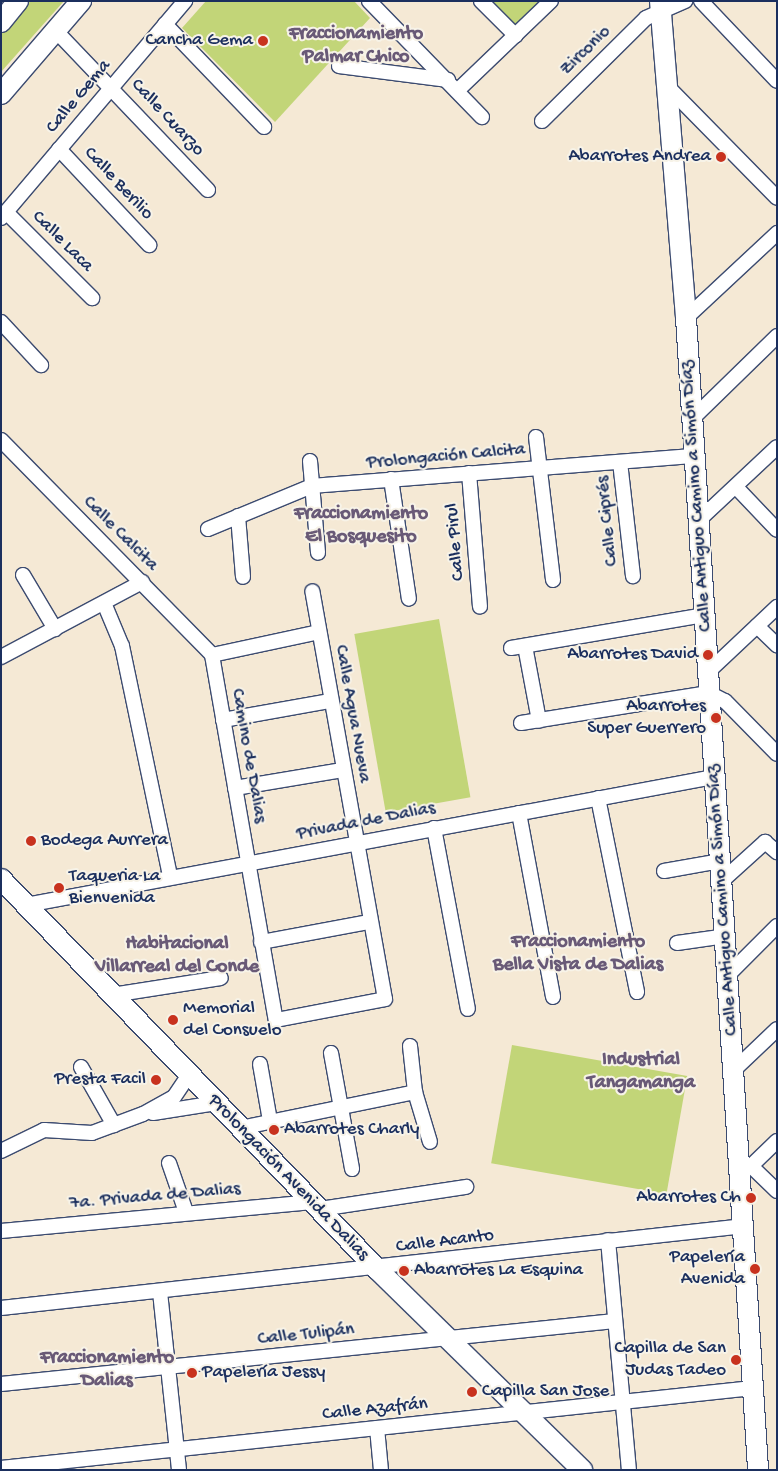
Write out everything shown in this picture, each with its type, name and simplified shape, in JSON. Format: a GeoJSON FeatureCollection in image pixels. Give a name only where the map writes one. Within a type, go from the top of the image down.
{"type":"FeatureCollection","features":[{"type":"Feature","properties":{"kind":"main road"},"geometry":{"type":"LineString","coordinates":[[1,22],[18,1]]}},
{"type":"Feature","properties":{"kind":"main road"},"geometry":{"type":"LineString","coordinates":[[1,94],[81,1]]}},
{"type":"Feature","properties":{"kind":"main road","name":"Calle Antiguo Camino a Simón Díaz"},"geometry":{"type":"LineString","coordinates":[[661,8],[686,318],[734,1070],[746,1167],[744,1226],[758,1470]]}},
{"type":"Feature","properties":{"kind":"main road","name":"Prolongación Avenida Dalias"},"geometry":{"type":"LineString","coordinates":[[1,879],[188,1076],[378,1270],[451,1337],[582,1470]]}},
{"type":"Feature","properties":{"kind":"street","name":"Calle Gema"},"geometry":{"type":"LineString","coordinates":[[4,215],[185,1]]}},
{"type":"Feature","properties":{"kind":"street"},"geometry":{"type":"LineString","coordinates":[[369,1],[453,85],[482,117]]}},
{"type":"Feature","properties":{"kind":"street"},"geometry":{"type":"LineString","coordinates":[[481,1],[516,36]]}},
{"type":"Feature","properties":{"kind":"street"},"geometry":{"type":"LineString","coordinates":[[339,66],[453,85],[516,36],[550,1]]}},
{"type":"Feature","properties":{"kind":"street","name":"Zirconio"},"geometry":{"type":"LineString","coordinates":[[542,121],[646,18],[661,8],[685,1]]}},
{"type":"Feature","properties":{"kind":"street"},"geometry":{"type":"LineString","coordinates":[[701,1],[777,81]]}},
{"type":"Feature","properties":{"kind":"street"},"geometry":{"type":"LineString","coordinates":[[165,24],[264,127]]}},
{"type":"Feature","properties":{"kind":"street","name":"Calle Cuarzo"},"geometry":{"type":"LineString","coordinates":[[56,31],[113,86],[208,190]]}},
{"type":"Feature","properties":{"kind":"street"},"geometry":{"type":"LineString","coordinates":[[666,85],[777,198]]}},
{"type":"Feature","properties":{"kind":"street","name":"Calle Berilio"},"geometry":{"type":"LineString","coordinates":[[59,149],[149,244]]}},
{"type":"Feature","properties":{"kind":"street","name":"Calle Laca"},"geometry":{"type":"LineString","coordinates":[[4,215],[92,298]]}},
{"type":"Feature","properties":{"kind":"street"},"geometry":{"type":"LineString","coordinates":[[686,318],[777,233]]}},
{"type":"Feature","properties":{"kind":"street"},"geometry":{"type":"LineString","coordinates":[[1,322],[41,365]]}},
{"type":"Feature","properties":{"kind":"street"},"geometry":{"type":"LineString","coordinates":[[692,419],[777,336]]}},
{"type":"Feature","properties":{"kind":"street"},"geometry":{"type":"LineString","coordinates":[[536,437],[553,580]]}},
{"type":"Feature","properties":{"kind":"street","name":"Calle Calcita"},"geometry":{"type":"LineString","coordinates":[[4,447],[142,582],[212,655]]}},
{"type":"Feature","properties":{"kind":"street"},"geometry":{"type":"LineString","coordinates":[[698,521],[777,447]]}},
{"type":"Feature","properties":{"kind":"street","name":"Prolongación Calcita"},"geometry":{"type":"LineString","coordinates":[[208,529],[312,486],[694,456]]}},
{"type":"Feature","properties":{"kind":"street"},"geometry":{"type":"LineString","coordinates":[[310,461],[318,553]]}},
{"type":"Feature","properties":{"kind":"street","name":"Calle Ciprés"},"geometry":{"type":"LineString","coordinates":[[620,462],[633,576]]}},
{"type":"Feature","properties":{"kind":"street","name":"Calle Pirul"},"geometry":{"type":"LineString","coordinates":[[469,473],[480,607]]}},
{"type":"Feature","properties":{"kind":"street"},"geometry":{"type":"LineString","coordinates":[[391,480],[409,599]]}},
{"type":"Feature","properties":{"kind":"street"},"geometry":{"type":"LineString","coordinates":[[736,487],[777,530]]}},
{"type":"Feature","properties":{"kind":"street"},"geometry":{"type":"LineString","coordinates":[[238,516],[244,577]]}},
{"type":"Feature","properties":{"kind":"street"},"geometry":{"type":"LineString","coordinates":[[23,575],[55,629]]}},
{"type":"Feature","properties":{"kind":"street"},"geometry":{"type":"LineString","coordinates":[[1,657],[142,582]]}},
{"type":"Feature","properties":{"kind":"street","name":"Calle Agua Nueva"},"geometry":{"type":"LineString","coordinates":[[261,942],[276,1020],[384,999],[354,844],[312,591]]}},
{"type":"Feature","properties":{"kind":"street"},"geometry":{"type":"LineString","coordinates":[[104,603],[122,646],[170,876]]}},
{"type":"Feature","properties":{"kind":"street"},"geometry":{"type":"LineString","coordinates":[[708,672],[777,606]]}},
{"type":"Feature","properties":{"kind":"street"},"geometry":{"type":"LineString","coordinates":[[511,648],[705,615]]}},
{"type":"Feature","properties":{"kind":"street"},"geometry":{"type":"LineString","coordinates":[[757,626],[777,645]]}},
{"type":"Feature","properties":{"kind":"street"},"geometry":{"type":"LineString","coordinates":[[212,655],[319,632]]}},
{"type":"Feature","properties":{"kind":"street"},"geometry":{"type":"LineString","coordinates":[[525,646],[539,721]]}},
{"type":"Feature","properties":{"kind":"street","name":"Camino de Dalias"},"geometry":{"type":"LineString","coordinates":[[212,655],[261,942]]}},
{"type":"Feature","properties":{"kind":"street"},"geometry":{"type":"LineString","coordinates":[[520,723],[709,693],[725,701],[777,754]]}},
{"type":"Feature","properties":{"kind":"street"},"geometry":{"type":"LineString","coordinates":[[223,720],[330,701]]}},
{"type":"Feature","properties":{"kind":"street"},"geometry":{"type":"LineString","coordinates":[[235,788],[342,770]]}},
{"type":"Feature","properties":{"kind":"street","name":"Privada de Dalias"},"geometry":{"type":"LineString","coordinates":[[26,905],[170,876],[714,777]]}},
{"type":"Feature","properties":{"kind":"street"},"geometry":{"type":"LineString","coordinates":[[598,798],[637,992]]}},
{"type":"Feature","properties":{"kind":"street"},"geometry":{"type":"LineString","coordinates":[[519,813],[553,997]]}},
{"type":"Feature","properties":{"kind":"street"},"geometry":{"type":"LineString","coordinates":[[434,828],[468,1009]]}},
{"type":"Feature","properties":{"kind":"street"},"geometry":{"type":"LineString","coordinates":[[664,871],[722,871],[765,842],[777,852]]}},
{"type":"Feature","properties":{"kind":"street"},"geometry":{"type":"LineString","coordinates":[[261,942],[369,922]]}},
{"type":"Feature","properties":{"kind":"street"},"geometry":{"type":"LineString","coordinates":[[729,974],[777,926]]}},
{"type":"Feature","properties":{"kind":"street"},"geometry":{"type":"LineString","coordinates":[[677,943],[726,936]]}},
{"type":"Feature","properties":{"kind":"street"},"geometry":{"type":"LineString","coordinates":[[112,995],[221,978]]}},
{"type":"Feature","properties":{"kind":"street"},"geometry":{"type":"LineString","coordinates":[[734,1070],[777,1029]]}},
{"type":"Feature","properties":{"kind":"street"},"geometry":{"type":"LineString","coordinates":[[410,1046],[415,1092],[430,1142]]}},
{"type":"Feature","properties":{"kind":"street"},"geometry":{"type":"LineString","coordinates":[[331,1054],[352,1169]]}},
{"type":"Feature","properties":{"kind":"street"},"geometry":{"type":"LineString","coordinates":[[260,1064],[270,1121]]}},
{"type":"Feature","properties":{"kind":"street"},"geometry":{"type":"LineString","coordinates":[[81,1067],[114,1125]]}},
{"type":"Feature","properties":{"kind":"street"},"geometry":{"type":"LineString","coordinates":[[1,1151],[44,1130],[80,1134],[114,1125],[143,1114],[174,1098],[188,1076]]}},
{"type":"Feature","properties":{"kind":"street"},"geometry":{"type":"LineString","coordinates":[[240,1128],[415,1092]]}},
{"type":"Feature","properties":{"kind":"street"},"geometry":{"type":"LineString","coordinates":[[143,1114],[216,1103]]}},
{"type":"Feature","properties":{"kind":"street"},"geometry":{"type":"LineString","coordinates":[[777,1141],[746,1167],[777,1191]]}},
{"type":"Feature","properties":{"kind":"street"},"geometry":{"type":"LineString","coordinates":[[169,1163],[186,1212]]}},
{"type":"Feature","properties":{"kind":"street","name":"7a. Privada de Dalias"},"geometry":{"type":"LineString","coordinates":[[1,1231],[186,1212],[316,1206],[466,1187]]}},
{"type":"Feature","properties":{"kind":"street","name":"Calle Acanto"},"geometry":{"type":"LineString","coordinates":[[1,1308],[378,1270],[608,1240],[744,1226]]}},
{"type":"Feature","properties":{"kind":"street"},"geometry":{"type":"LineString","coordinates":[[608,1240],[629,1470]]}},
{"type":"Feature","properties":{"kind":"street"},"geometry":{"type":"LineString","coordinates":[[160,1292],[179,1470]]}},
{"type":"Feature","properties":{"kind":"street","name":"Calle Tulipán"},"geometry":{"type":"LineString","coordinates":[[1,1384],[168,1369],[451,1337],[616,1321]]}},
{"type":"Feature","properties":{"kind":"street","name":"Calle Azafrán"},"geometry":{"type":"LineString","coordinates":[[1,1468],[753,1388]]}},
{"type":"Feature","properties":{"kind":"street"},"geometry":{"type":"LineString","coordinates":[[377,1428],[381,1470]]}},
{"type":"Feature","properties":{"kind":"green space"},"geometry":{"type":"Polygon","coordinates":[[[29,1],[64,1],[1,72],[1,33],[29,1]]]}},
{"type":"Feature","properties":{"kind":"green space"},"geometry":{"type":"Polygon","coordinates":[[[206,1],[354,1],[370,18],[275,122],[182,28],[206,1]]]}},
{"type":"Feature","properties":{"kind":"green space"},"geometry":{"type":"Polygon","coordinates":[[[486,1],[547,1],[516,31],[486,1]]]}},
{"type":"Feature","properties":{"kind":"green space"},"geometry":{"type":"Polygon","coordinates":[[[439,619],[470,797],[386,812],[354,634],[439,619]]]}},
{"type":"Feature","properties":{"kind":"green space"},"geometry":{"type":"Polygon","coordinates":[[[512,1045],[687,1076],[666,1194],[491,1163],[512,1045]]]}},
{"type":"Feature","properties":{"kind":"place","name":"Cancha Gema"},"geometry":{"type":"Point","coordinates":[263,41]}},
{"type":"Feature","properties":{"kind":"place","name":"Abarrotes Andrea"},"geometry":{"type":"Point","coordinates":[721,157]}},
{"type":"Feature","properties":{"kind":"place","name":"Abarrotes David"},"geometry":{"type":"Point","coordinates":[708,655]}},
{"type":"Feature","properties":{"kind":"place","name":"Abarrotes Super Guerrero"},"geometry":{"type":"Point","coordinates":[716,718]}},
{"type":"Feature","properties":{"kind":"place","name":"Bodega Aurrera"},"geometry":{"type":"Point","coordinates":[31,841]}},
{"type":"Feature","properties":{"kind":"place","name":"Taqueria La Bienvenida"},"geometry":{"type":"Point","coordinates":[59,888]}},
{"type":"Feature","properties":{"kind":"place","name":"Memorial del Consuelo"},"geometry":{"type":"Point","coordinates":[173,1020]}},
{"type":"Feature","properties":{"kind":"place","name":"Presta Facil"},"geometry":{"type":"Point","coordinates":[156,1080]}},
{"type":"Feature","properties":{"kind":"place","name":"Abarrotes Charly"},"geometry":{"type":"Point","coordinates":[274,1130]}},
{"type":"Feature","properties":{"kind":"place","name":"Abarrotes Ch"},"geometry":{"type":"Point","coordinates":[751,1198]}},
{"type":"Feature","properties":{"kind":"place","name":"Papelería Avenida"},"geometry":{"type":"Point","coordinates":[755,1269]}},
{"type":"Feature","properties":{"kind":"place","name":"Abarrotes La Esquina"},"geometry":{"type":"Point","coordinates":[404,1271]}},
{"type":"Feature","properties":{"kind":"place","name":"Capilla de San Judas Tadeo"},"geometry":{"type":"Point","coordinates":[736,1360]}},
{"type":"Feature","properties":{"kind":"place","name":"Papelería Jessy"},"geometry":{"type":"Point","coordinates":[192,1373]}},
{"type":"Feature","properties":{"kind":"place","name":"Capilla San Jose"},"geometry":{"type":"Point","coordinates":[472,1392]}},
{"type":"Feature","properties":{"kind":"district","name":"Fraccionamiento Palmar Chico"},"geometry":{"type":"Point","coordinates":[356,46]}},
{"type":"Feature","properties":{"kind":"district","name":"Fraccionamiento El Bosquesito"},"geometry":{"type":"Point","coordinates":[361,526]}},
{"type":"Feature","properties":{"kind":"district","name":"Fraccionamiento Bella Vista de Dalias"},"geometry":{"type":"Point","coordinates":[578,954]}},
{"type":"Feature","properties":{"kind":"district","name":"Habitacional Villarreal del Conde"},"geometry":{"type":"Point","coordinates":[177,956]}},
{"type":"Feature","properties":{"kind":"district","name":"Industrial Tangamanga"},"geometry":{"type":"Point","coordinates":[641,1072]}},
{"type":"Feature","properties":{"kind":"district","name":"Fraccionamiento Dalias"},"geometry":{"type":"Point","coordinates":[107,1370]}}]}
